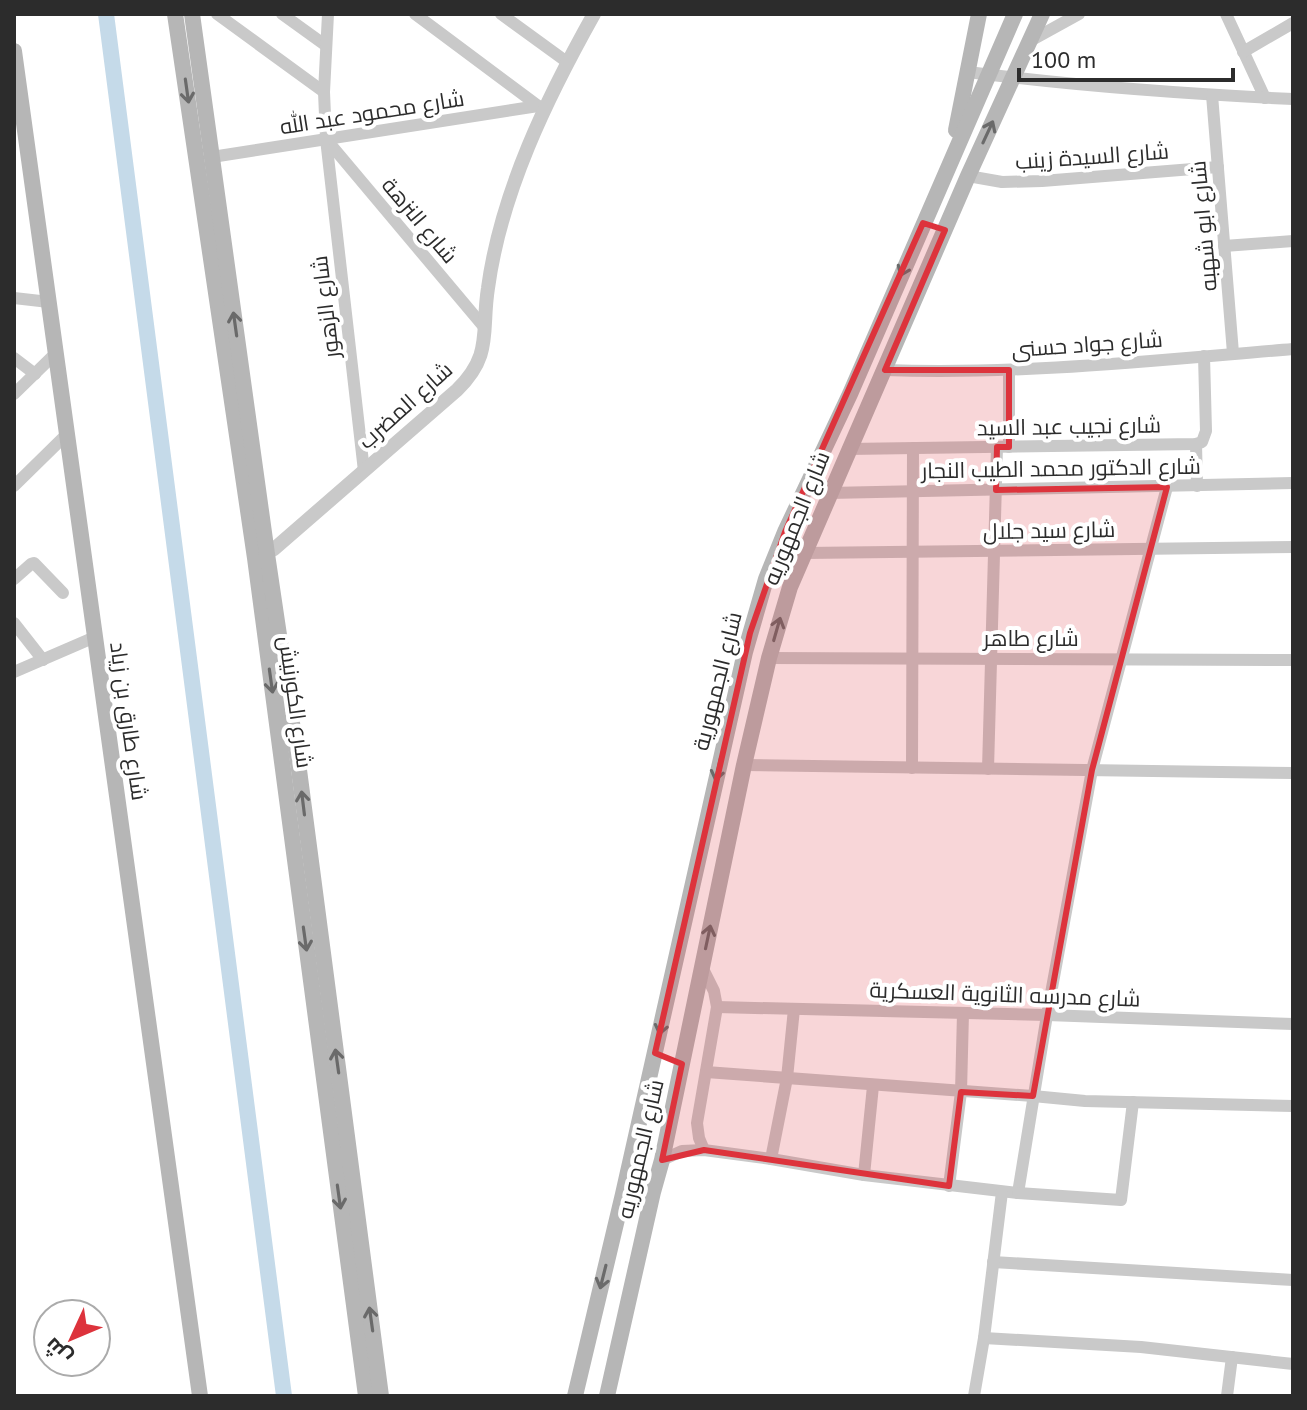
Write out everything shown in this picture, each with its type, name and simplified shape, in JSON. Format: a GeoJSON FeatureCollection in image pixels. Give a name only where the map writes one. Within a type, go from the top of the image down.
{"type":"FeatureCollection","features":[{"type":"Feature","properties":{"kind":"main road","name":"شارع الكورنيش"},"geometry":{"type":"LineString","coordinates":[[175,14],[261,556],[301,786],[381,1396]]}},
{"type":"Feature","properties":{"kind":"main road","name":"شارع الكورنيش"},"geometry":{"type":"LineString","coordinates":[[192,14],[366,1396]]}},
{"type":"Feature","properties":{"kind":"main road"},"geometry":{"type":"LineString","coordinates":[[949,163],[979,14]]}},
{"type":"Feature","properties":{"kind":"main road","name":"شارع الجمهورية"},"geometry":{"type":"LineString","coordinates":[[575,1396],[747,643],[766,579],[1015,14]]}},
{"type":"Feature","properties":{"kind":"main road","name":"شارع الجمهوريه"},"geometry":{"type":"LineString","coordinates":[[607,1396],[662,1160],[744,765],[769,658],[790,587],[968,176],[1042,14]]}},
{"type":"Feature","properties":{"kind":"main road","name":"شارع طارق بن زياد"},"geometry":{"type":"LineString","coordinates":[[14,55],[18,106],[49,302],[200,1396]]}},
{"type":"Feature","properties":{"kind":"main road"},"geometry":{"type":"LineString","coordinates":[[923,223],[945,230]]}},
{"type":"Feature","properties":{"kind":"main road"},"geometry":{"type":"LineString","coordinates":[[655,1053],[668,1059],[683,1058]]}},
{"type":"Feature","properties":{"kind":"main road"},"geometry":{"type":"LineString","coordinates":[[647,1085],[662,1084],[677,1090]]}},
{"type":"Feature","properties":{"kind":"street"},"geometry":{"type":"LineString","coordinates":[[217,14],[324,92]]}},
{"type":"Feature","properties":{"kind":"street"},"geometry":{"type":"LineString","coordinates":[[282,14],[325,45]]}},
{"type":"Feature","properties":{"kind":"street","name":"شارع الزهور"},"geometry":{"type":"LineString","coordinates":[[328,14],[324,92],[326,139],[364,471]]}},
{"type":"Feature","properties":{"kind":"street"},"geometry":{"type":"LineString","coordinates":[[415,14],[541,108]]}},
{"type":"Feature","properties":{"kind":"street"},"geometry":{"type":"LineString","coordinates":[[501,14],[567,62]]}},
{"type":"Feature","properties":{"kind":"street","name":"شارع المضرب"},"geometry":{"type":"LineString","coordinates":[[261,556],[466,381],[480,360],[492,257],[501,224],[541,108],[594,14]]}},
{"type":"Feature","properties":{"kind":"street"},"geometry":{"type":"LineString","coordinates":[[1030,41],[1079,14]]}},
{"type":"Feature","properties":{"kind":"street"},"geometry":{"type":"LineString","coordinates":[[1226,14],[1265,98]]}},
{"type":"Feature","properties":{"kind":"street"},"geometry":{"type":"LineString","coordinates":[[1243,52],[1293,23]]}},
{"type":"Feature","properties":{"kind":"street"},"geometry":{"type":"LineString","coordinates":[[968,72],[1212,95],[1293,99]]}},
{"type":"Feature","properties":{"kind":"street","name":"شارع ابو شهبه"},"geometry":{"type":"LineString","coordinates":[[1212,95],[1233,353]]}},
{"type":"Feature","properties":{"kind":"street","name":"شارع محمود عبد الله"},"geometry":{"type":"LineString","coordinates":[[212,157],[541,108]]}},
{"type":"Feature","properties":{"kind":"street","name":"شارع النزهة"},"geometry":{"type":"LineString","coordinates":[[326,139],[484,327]]}},
{"type":"Feature","properties":{"kind":"street","name":"شارع السيدة زينب"},"geometry":{"type":"LineString","coordinates":[[968,176],[1002,182],[1042,181],[1218,167]]}},
{"type":"Feature","properties":{"kind":"street"},"geometry":{"type":"LineString","coordinates":[[1224,246],[1293,241]]}},
{"type":"Feature","properties":{"kind":"street"},"geometry":{"type":"LineString","coordinates":[[14,298],[49,302]]}},
{"type":"Feature","properties":{"kind":"street","name":"شارع جواد حسنى"},"geometry":{"type":"LineString","coordinates":[[885,370],[1009,370],[1293,349]]}},
{"type":"Feature","properties":{"kind":"street"},"geometry":{"type":"LineString","coordinates":[[14,394],[56,353]]}},
{"type":"Feature","properties":{"kind":"street"},"geometry":{"type":"LineString","coordinates":[[1197,486],[1196,444],[1202,442],[1206,431],[1204,356]]}},
{"type":"Feature","properties":{"kind":"street"},"geometry":{"type":"LineString","coordinates":[[14,358],[35,374]]}},
{"type":"Feature","properties":{"kind":"street"},"geometry":{"type":"LineString","coordinates":[[988,769],[996,490],[1009,370]]}},
{"type":"Feature","properties":{"kind":"street"},"geometry":{"type":"LineString","coordinates":[[14,486],[67,434]]}},
{"type":"Feature","properties":{"kind":"street","name":"شارع نجيب عبد السيد"},"geometry":{"type":"LineString","coordinates":[[848,449],[1196,444]]}},
{"type":"Feature","properties":{"kind":"street"},"geometry":{"type":"LineString","coordinates":[[912,768],[913,448]]}},
{"type":"Feature","properties":{"kind":"street","name":"شارع الدكتور محمد الطيب النجار"},"geometry":{"type":"LineString","coordinates":[[829,493],[1293,483]]}},
{"type":"Feature","properties":{"kind":"street"},"geometry":{"type":"LineString","coordinates":[[1018,1193],[1092,770],[1167,487]]}},
{"type":"Feature","properties":{"kind":"street","name":"شارع سيد جلال"},"geometry":{"type":"LineString","coordinates":[[805,553],[1293,547]]}},
{"type":"Feature","properties":{"kind":"street"},"geometry":{"type":"LineString","coordinates":[[14,579],[34,563],[63,593]]}},
{"type":"Feature","properties":{"kind":"street"},"geometry":{"type":"LineString","coordinates":[[14,623],[43,660]]}},
{"type":"Feature","properties":{"kind":"street"},"geometry":{"type":"LineString","coordinates":[[14,672],[95,637]]}},
{"type":"Feature","properties":{"kind":"street","name":"شارع طاهر"},"geometry":{"type":"LineString","coordinates":[[769,658],[1293,660]]}},
{"type":"Feature","properties":{"kind":"street"},"geometry":{"type":"LineString","coordinates":[[744,765],[1293,773]]}},
{"type":"Feature","properties":{"kind":"street"},"geometry":{"type":"LineString","coordinates":[[702,967],[714,991],[717,1007],[697,1123],[704,1150]]}},
{"type":"Feature","properties":{"kind":"street","name":"شارع مدرسه الثانوية العسكرية"},"geometry":{"type":"LineString","coordinates":[[717,1007],[1293,1024]]}},
{"type":"Feature","properties":{"kind":"street"},"geometry":{"type":"LineString","coordinates":[[771,1159],[787,1078],[794,1009]]}},
{"type":"Feature","properties":{"kind":"street"},"geometry":{"type":"LineString","coordinates":[[949,1186],[961,1092],[963,1013]]}},
{"type":"Feature","properties":{"kind":"street"},"geometry":{"type":"LineString","coordinates":[[706,1072],[1085,1101],[1293,1106]]}},
{"type":"Feature","properties":{"kind":"street"},"geometry":{"type":"LineString","coordinates":[[864,1175],[873,1086]]}},
{"type":"Feature","properties":{"kind":"street"},"geometry":{"type":"LineString","coordinates":[[662,1160],[682,1151],[704,1150],[949,1186],[1121,1200],[1133,1102]]}},
{"type":"Feature","properties":{"kind":"street"},"geometry":{"type":"LineString","coordinates":[[974,1396],[1002,1192]]}},
{"type":"Feature","properties":{"kind":"street"},"geometry":{"type":"LineString","coordinates":[[993,1262],[1293,1280]]}},
{"type":"Feature","properties":{"kind":"street"},"geometry":{"type":"LineString","coordinates":[[984,1338],[1141,1347],[1293,1364]]}},
{"type":"Feature","properties":{"kind":"street"},"geometry":{"type":"LineString","coordinates":[[1227,1396],[1232,1357]]}},
{"type":"Feature","properties":{"kind":"highlighted area"},"geometry":{"type":"Polygon","coordinates":[[[923,223],[945,230],[885,370],[1009,370],[1009,447],[997,447],[996,490],[1167,487],[1092,770],[1033,1096],[961,1092],[949,1186],[704,1150],[662,1160],[682,1064],[655,1053],[750,633],[785,532],[923,223]]]}},
{"type":"Feature","properties":{"kind":"waterway"},"geometry":{"type":"LineString","coordinates":[[106,14],[284,1396]]}}]}
